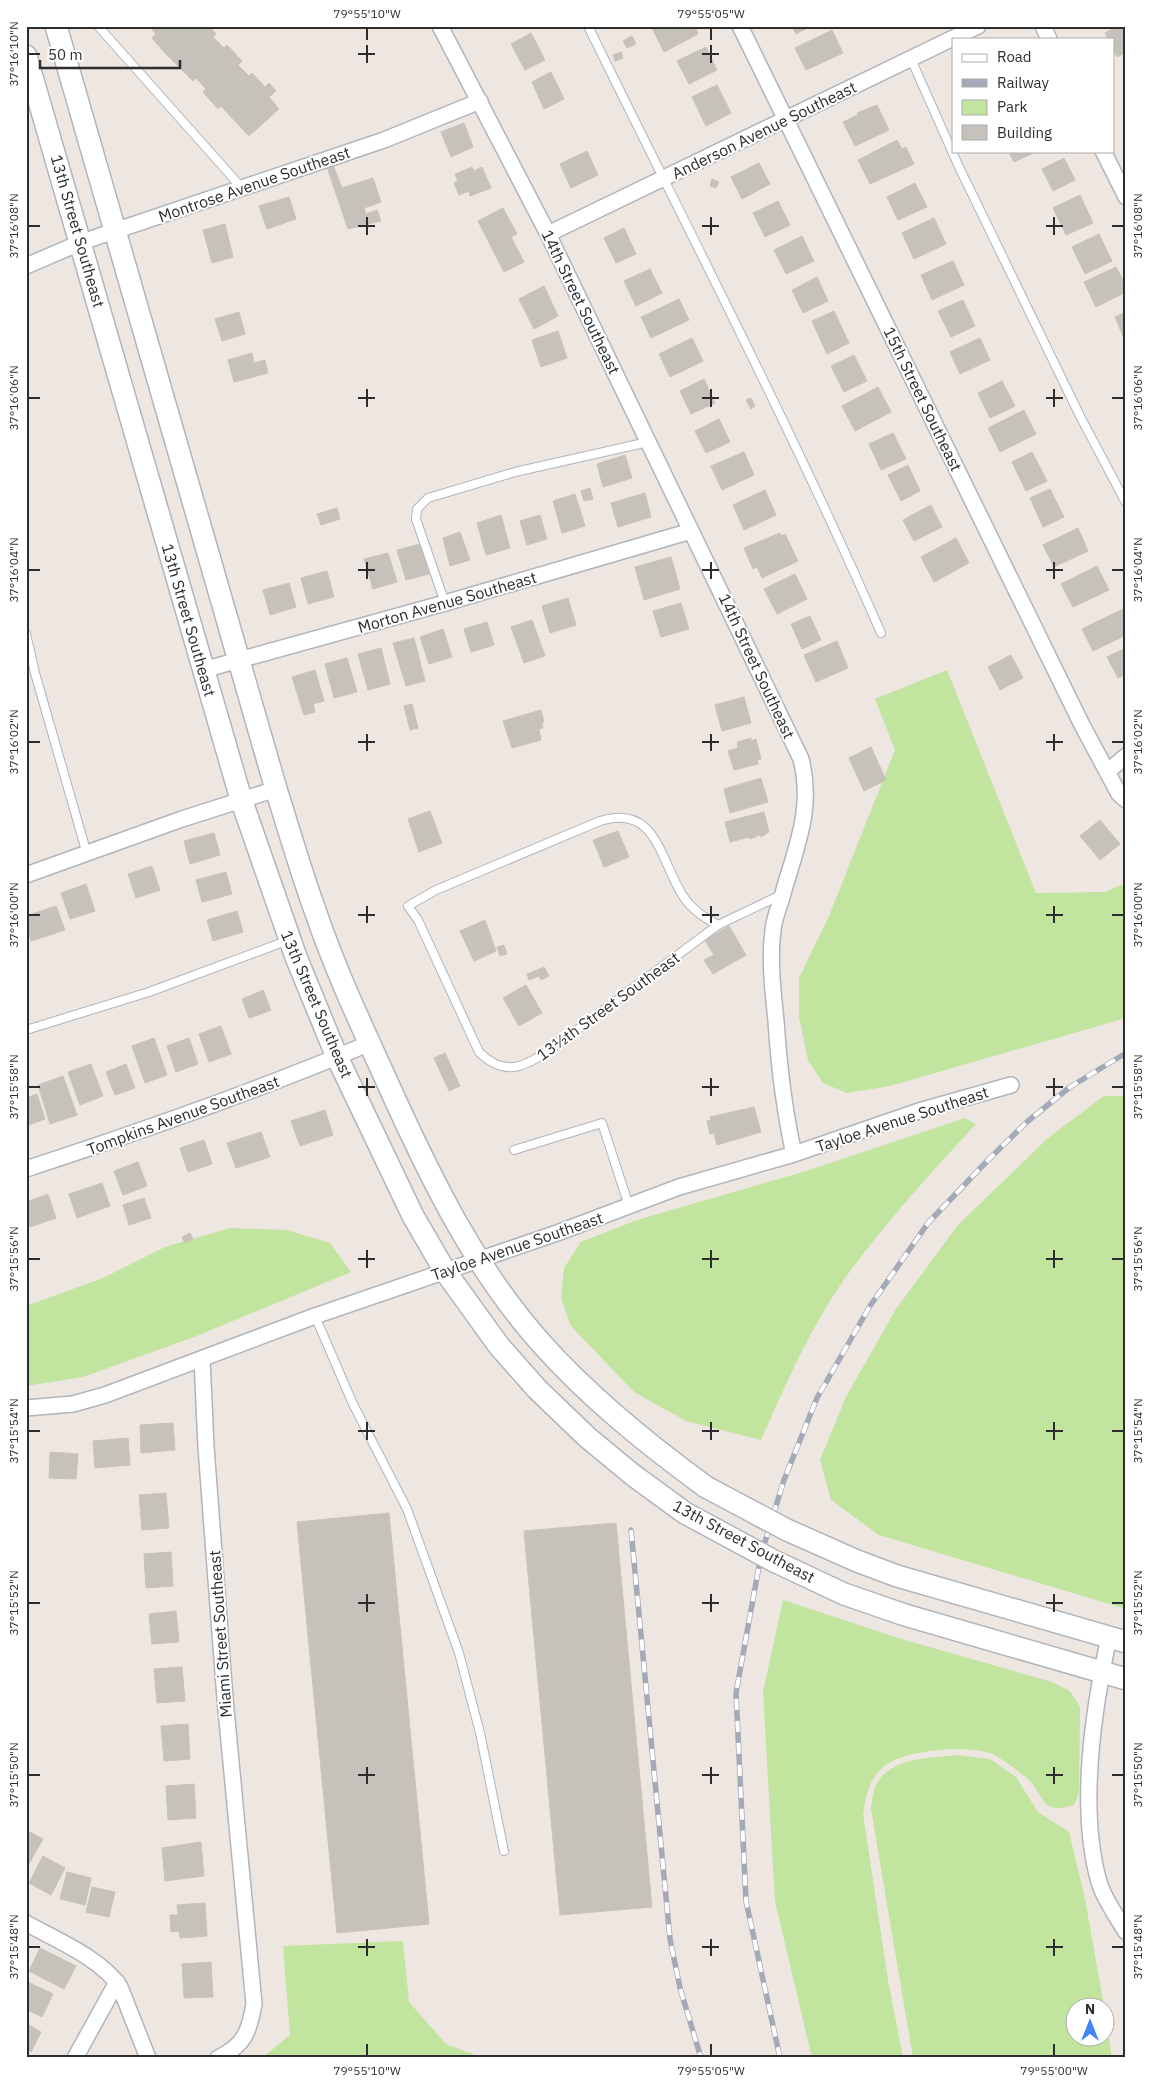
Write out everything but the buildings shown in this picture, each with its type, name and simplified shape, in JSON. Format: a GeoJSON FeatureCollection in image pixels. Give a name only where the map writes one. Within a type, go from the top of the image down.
{"type":"FeatureCollection","features":[{"type":"Feature","properties":{"kind":"main road","name":"13th Street Southeast"},"geometry":{"type":"LineString","coordinates":[[56,26],[238,660],[276,789],[316,914],[370,1043],[447,1209],[479,1260],[521,1318],[559,1362],[596,1398],[656,1450],[706,1487],[787,1530],[857,1561],[897,1576],[1117,1640]]}},
{"type":"Feature","properties":{"kind":"main road","name":"13th Street Southeast"},"geometry":{"type":"LineString","coordinates":[[26,56],[82,242],[241,799],[289,940],[337,1057],[397,1185],[445,1271],[499,1346],[537,1389],[594,1444],[685,1513],[774,1562],[844,1594],[905,1615],[1126,1679]]}},
{"type":"Feature","properties":{"kind":"street","name":"14th Street Southeast"},"geometry":{"type":"LineString","coordinates":[[440,26],[548,234],[793,742],[804,772],[807,799],[804,819],[773,928],[772,953],[779,1061],[787,1123],[794,1154]]}},
{"type":"Feature","properties":{"kind":"street","name":"15th Street Southeast"},"geometry":{"type":"LineString","coordinates":[[740,26],[1107,772],[1119,794],[1126,800]]}},
{"type":"Feature","properties":{"kind":"street","name":"Anderson Avenue Southeast"},"geometry":{"type":"LineString","coordinates":[[954,38],[978,26]]}},
{"type":"Feature","properties":{"kind":"street"},"geometry":{"type":"LineString","coordinates":[[1043,26],[1049,38]]}},
{"type":"Feature","properties":{"kind":"street","name":"Anderson Avenue Southeast"},"geometry":{"type":"LineString","coordinates":[[548,234],[952,39]]}},
{"type":"Feature","properties":{"kind":"street","name":"Montrose Avenue Southeast"},"geometry":{"type":"LineString","coordinates":[[26,266],[82,242],[384,140],[480,100]]}},
{"type":"Feature","properties":{"kind":"street"},"geometry":{"type":"LineString","coordinates":[[1103,152],[1126,198]]}},
{"type":"Feature","properties":{"kind":"street","name":"Morton Avenue Southeast"},"geometry":{"type":"LineString","coordinates":[[203,670],[445,603],[691,531]]}},
{"type":"Feature","properties":{"kind":"street"},"geometry":{"type":"LineString","coordinates":[[1107,772],[1126,756]]}},
{"type":"Feature","properties":{"kind":"street"},"geometry":{"type":"LineString","coordinates":[[26,875],[241,799],[276,789]]}},
{"type":"Feature","properties":{"kind":"street","name":"Tompkins Avenue Southeast"},"geometry":{"type":"LineString","coordinates":[[26,1169],[148,1129],[287,1078],[370,1043]]}},
{"type":"Feature","properties":{"kind":"street","name":"Tayloe Avenue Southeast"},"geometry":{"type":"LineString","coordinates":[[26,1408],[73,1404],[97,1398],[315,1316],[479,1260],[679,1187],[794,1154],[919,1111],[1011,1085]]}},
{"type":"Feature","properties":{"kind":"street","name":"Miami Street Southeast"},"geometry":{"type":"LineString","coordinates":[[202,1359],[206,1446],[224,1699],[254,2004],[252,2018],[243,2041],[232,2051],[218,2058]]}},
{"type":"Feature","properties":{"kind":"street"},"geometry":{"type":"LineString","coordinates":[[1117,1640],[1101,1672],[1089,1773],[1090,1826],[1099,1883],[1126,1932]]}},
{"type":"Feature","properties":{"kind":"street"},"geometry":{"type":"LineString","coordinates":[[26,1923],[101,1966],[116,1982],[148,2058]]}},
{"type":"Feature","properties":{"kind":"street"},"geometry":{"type":"LineString","coordinates":[[75,2058],[116,1982]]}},
{"type":"Feature","properties":{"kind":"lane"},"geometry":{"type":"LineString","coordinates":[[98,26],[242,188]]}},
{"type":"Feature","properties":{"kind":"lane"},"geometry":{"type":"LineString","coordinates":[[588,26],[665,178],[839,540],[881,633]]}},
{"type":"Feature","properties":{"kind":"lane"},"geometry":{"type":"LineString","coordinates":[[911,59],[959,168],[1080,416],[1126,503]]}},
{"type":"Feature","properties":{"kind":"lane"},"geometry":{"type":"LineString","coordinates":[[445,603],[416,518],[417,509],[422,502],[428,498],[507,475],[648,442]]}},
{"type":"Feature","properties":{"kind":"lane"},"geometry":{"type":"LineString","coordinates":[[26,634],[35,673],[88,854]]}},
{"type":"Feature","properties":{"kind":"lane","name":"13½th Street Southeast"},"geometry":{"type":"LineString","coordinates":[[718,925],[705,919],[691,908],[674,880],[648,829],[638,820],[627,817],[600,821],[436,890],[408,906],[418,920],[479,1052],[488,1061],[500,1067],[512,1068],[529,1062],[558,1044],[718,925],[783,894]]}},
{"type":"Feature","properties":{"kind":"lane"},"geometry":{"type":"LineString","coordinates":[[26,1030],[149,992],[289,940]]}},
{"type":"Feature","properties":{"kind":"lane"},"geometry":{"type":"LineString","coordinates":[[514,1150],[602,1123],[629,1206]]}},
{"type":"Feature","properties":{"kind":"lane"},"geometry":{"type":"LineString","coordinates":[[315,1316],[353,1404],[406,1508],[459,1653],[480,1733],[504,1851]]}},
{"type":"Feature","properties":{"kind":"green space"},"geometry":{"type":"Polygon","coordinates":[[[947,670],[1036,893],[1105,892],[1126,883],[1126,1018],[890,1086],[847,1093],[823,1083],[808,1060],[799,1017],[799,978],[829,916],[895,750],[875,699],[947,670]]]}},
{"type":"Feature","properties":{"kind":"green space"},"geometry":{"type":"Polygon","coordinates":[[[1104,1096],[1126,1096],[1126,1609],[879,1535],[831,1500],[820,1460],[846,1397],[896,1309],[958,1225],[1048,1138],[1104,1096]]]}},
{"type":"Feature","properties":{"kind":"green space"},"geometry":{"type":"Polygon","coordinates":[[[965,1118],[976,1124],[924,1181],[858,1260],[843,1281],[819,1319],[798,1359],[761,1440],[686,1421],[634,1392],[571,1326],[561,1298],[564,1268],[581,1242],[637,1220],[803,1172],[965,1118]]]}},
{"type":"Feature","properties":{"kind":"green space"},"geometry":{"type":"Polygon","coordinates":[[[230,1228],[287,1230],[330,1243],[351,1272],[194,1337],[83,1377],[26,1386],[26,1306],[103,1278],[165,1247],[230,1228]]]}},
{"type":"Feature","properties":{"kind":"green space"},"geometry":{"type":"Polygon","coordinates":[[[783,1600],[898,1638],[1052,1682],[1070,1691],[1080,1707],[1079,1793],[1074,1805],[1063,1808],[1049,1806],[1028,1779],[1010,1765],[990,1753],[965,1749],[933,1750],[902,1757],[890,1762],[881,1769],[870,1784],[863,1814],[888,1980],[903,2058],[812,2058],[775,1901],[763,1692],[783,1600]]]}},
{"type":"Feature","properties":{"kind":"green space"},"geometry":{"type":"Polygon","coordinates":[[[958,1755],[990,1759],[1016,1777],[1038,1812],[1069,1832],[1085,1899],[1102,1996],[1064,1996],[1064,2046],[1110,2046],[1112,2058],[913,2058],[871,1809],[874,1790],[880,1779],[888,1771],[898,1765],[922,1759],[958,1755]]]}},
{"type":"Feature","properties":{"kind":"green space"},"geometry":{"type":"Polygon","coordinates":[[[403,1941],[409,2002],[446,2044],[483,2058],[262,2058],[290,2035],[283,1946],[403,1941]]]}},
{"type":"Feature","properties":{"kind":"railway"},"geometry":{"type":"LineString","coordinates":[[780,2058],[746,1901],[736,1693],[761,1555],[784,1480],[817,1398],[870,1306],[928,1223],[1028,1121],[1070,1087],[1126,1053]]}},
{"type":"Feature","properties":{"kind":"railway"},"geometry":{"type":"LineString","coordinates":[[631,1530],[670,1939],[680,1988],[701,2058]]}}]}
